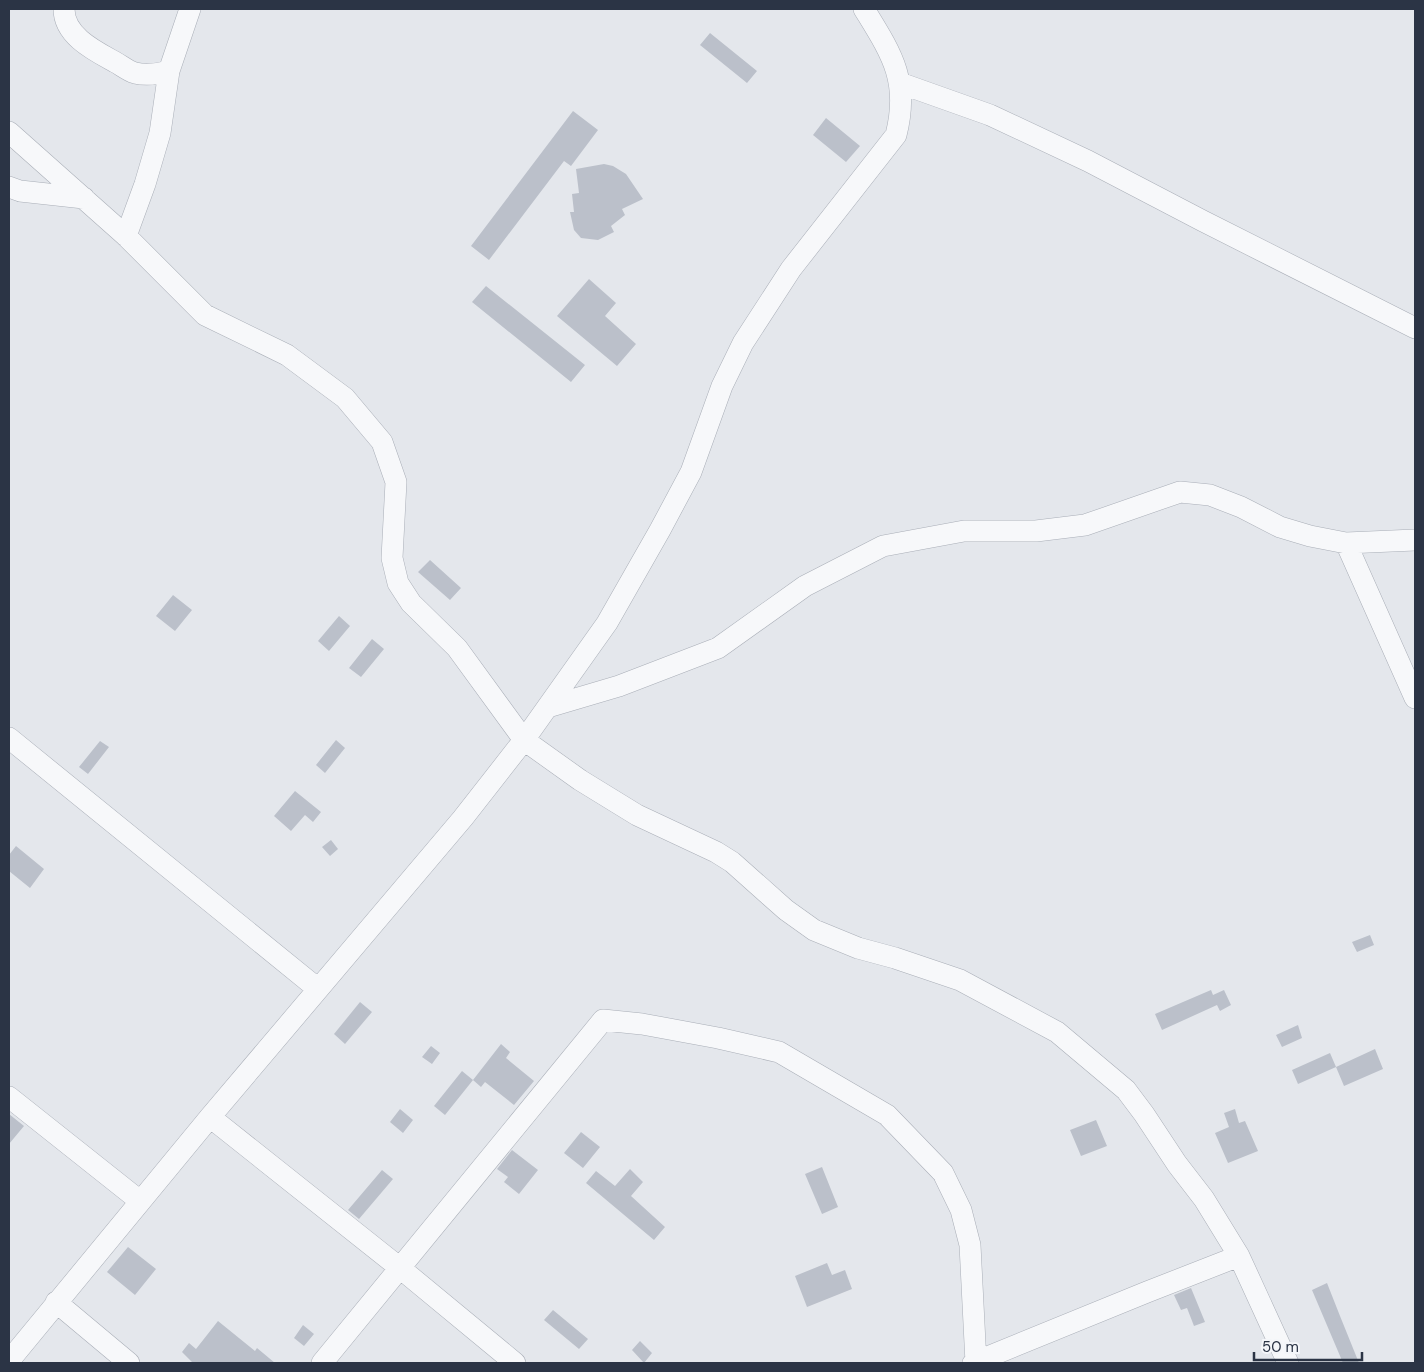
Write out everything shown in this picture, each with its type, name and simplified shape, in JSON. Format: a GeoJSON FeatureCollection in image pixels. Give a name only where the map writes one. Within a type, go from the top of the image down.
{"type":"FeatureCollection","features":[{"type":"Feature","properties":{"kind":"street"},"geometry":{"type":"LineString","coordinates":[[64,9],[71,30],[85,46],[135,73],[153,75],[169,71]]}},
{"type":"Feature","properties":{"kind":"street"},"geometry":{"type":"LineString","coordinates":[[126,236],[145,184],[160,133],[169,71],[190,9]]}},
{"type":"Feature","properties":{"kind":"street"},"geometry":{"type":"LineString","coordinates":[[9,1361],[210,1117],[463,818],[524,740],[607,623],[691,472],[722,386],[743,343],[791,269],[896,134],[900,120],[900,83],[896,67],[889,50],[864,9]]}},
{"type":"Feature","properties":{"kind":"street"},"geometry":{"type":"LineString","coordinates":[[900,83],[990,115],[1079,157],[1415,328]]}},
{"type":"Feature","properties":{"kind":"street"},"geometry":{"type":"LineString","coordinates":[[9,132],[126,236],[205,315],[287,355],[345,398],[382,442],[396,482],[392,558],[398,583],[411,603],[457,648],[524,740],[580,780],[637,815],[716,852],[732,862],[786,910],[814,930],[858,948],[895,958],[960,980],[1057,1032],[1126,1090],[1177,1164],[1204,1199],[1239,1256],[1288,1363]]}},
{"type":"Feature","properties":{"kind":"street"},"geometry":{"type":"LineString","coordinates":[[9,187],[20,191],[84,198]]}},
{"type":"Feature","properties":{"kind":"street"},"geometry":{"type":"LineString","coordinates":[[548,707],[619,686],[718,648],[805,586],[883,546],[964,531],[1036,531],[1085,525],[1180,492],[1210,495],[1241,507],[1280,527],[1310,536],[1346,543],[1415,540]]}},
{"type":"Feature","properties":{"kind":"street"},"geometry":{"type":"LineString","coordinates":[[1346,543],[1415,698]]}},
{"type":"Feature","properties":{"kind":"street"},"geometry":{"type":"LineString","coordinates":[[9,738],[318,989]]}},
{"type":"Feature","properties":{"kind":"street"},"geometry":{"type":"LineString","coordinates":[[324,1362],[603,1020],[642,1024],[779,1052],[887,1115],[942,1173],[961,1210],[970,1245],[975,1363],[1137,1295],[1239,1256]]}},
{"type":"Feature","properties":{"kind":"street"},"geometry":{"type":"LineString","coordinates":[[9,1097],[140,1201]]}},
{"type":"Feature","properties":{"kind":"street"},"geometry":{"type":"LineString","coordinates":[[210,1117],[400,1268],[515,1363]]}},
{"type":"Feature","properties":{"kind":"street"},"geometry":{"type":"LineString","coordinates":[[56,1302],[129,1363]]}},
{"type":"Feature","properties":{"kind":"building"},"geometry":{"type":"Polygon","coordinates":[[[710,33],[757,71],[747,83],[700,45],[710,33]]]}},
{"type":"Feature","properties":{"kind":"building"},"geometry":{"type":"Polygon","coordinates":[[[573,111],[598,130],[571,166],[564,161],[489,260],[471,246],[573,111]]]}},
{"type":"Feature","properties":{"kind":"building"},"geometry":{"type":"Polygon","coordinates":[[[826,118],[860,146],[846,162],[813,135],[826,118]]]}},
{"type":"Feature","properties":{"kind":"building"},"geometry":{"type":"Polygon","coordinates":[[[604,164],[613,166],[626,174],[643,199],[622,209],[625,215],[611,226],[614,232],[598,240],[581,238],[574,230],[570,212],[574,212],[572,194],[579,193],[576,169],[604,164]]]}},
{"type":"Feature","properties":{"kind":"building"},"geometry":{"type":"Polygon","coordinates":[[[589,279],[616,303],[605,316],[636,344],[617,366],[557,316],[589,279]]]}},
{"type":"Feature","properties":{"kind":"building"},"geometry":{"type":"Polygon","coordinates":[[[486,286],[585,365],[571,382],[472,302],[486,286]]]}},
{"type":"Feature","properties":{"kind":"building"},"geometry":{"type":"Polygon","coordinates":[[[430,560],[461,588],[450,600],[418,572],[430,560]]]}},
{"type":"Feature","properties":{"kind":"building"},"geometry":{"type":"Polygon","coordinates":[[[173,595],[192,610],[175,631],[156,616],[173,595]]]}},
{"type":"Feature","properties":{"kind":"building"},"geometry":{"type":"Polygon","coordinates":[[[339,616],[350,626],[329,651],[318,641],[339,616]]]}},
{"type":"Feature","properties":{"kind":"building"},"geometry":{"type":"Polygon","coordinates":[[[372,639],[384,649],[361,677],[349,668],[372,639]]]}},
{"type":"Feature","properties":{"kind":"building"},"geometry":{"type":"Polygon","coordinates":[[[336,740],[345,748],[325,773],[316,765],[336,740]]]}},
{"type":"Feature","properties":{"kind":"building"},"geometry":{"type":"Polygon","coordinates":[[[100,741],[109,747],[88,774],[79,767],[100,741]]]}},
{"type":"Feature","properties":{"kind":"building"},"geometry":{"type":"Polygon","coordinates":[[[295,791],[321,812],[313,822],[305,815],[291,831],[274,816],[295,791]]]}},
{"type":"Feature","properties":{"kind":"building"},"geometry":{"type":"Polygon","coordinates":[[[331,840],[338,849],[330,856],[322,847],[331,840]]]}},
{"type":"Feature","properties":{"kind":"building"},"geometry":{"type":"Polygon","coordinates":[[[16,846],[44,869],[30,888],[9,871],[9,855],[16,846]]]}},
{"type":"Feature","properties":{"kind":"building"},"geometry":{"type":"Polygon","coordinates":[[[1370,935],[1374,945],[1357,952],[1352,942],[1370,935]]]}},
{"type":"Feature","properties":{"kind":"building"},"geometry":{"type":"Polygon","coordinates":[[[1211,990],[1213,995],[1224,990],[1231,1005],[1220,1011],[1217,1005],[1162,1030],[1155,1014],[1211,990]]]}},
{"type":"Feature","properties":{"kind":"building"},"geometry":{"type":"Polygon","coordinates":[[[360,1002],[372,1012],[345,1044],[334,1034],[360,1002]]]}},
{"type":"Feature","properties":{"kind":"building"},"geometry":{"type":"Polygon","coordinates":[[[1298,1025],[1302,1038],[1282,1047],[1276,1035],[1298,1025]]]}},
{"type":"Feature","properties":{"kind":"building"},"geometry":{"type":"Polygon","coordinates":[[[501,1044],[510,1052],[506,1058],[534,1081],[514,1105],[485,1082],[481,1087],[473,1080],[501,1044]]]}},
{"type":"Feature","properties":{"kind":"building"},"geometry":{"type":"Polygon","coordinates":[[[431,1046],[440,1053],[432,1064],[422,1057],[431,1046]]]}},
{"type":"Feature","properties":{"kind":"building"},"geometry":{"type":"Polygon","coordinates":[[[1375,1049],[1383,1069],[1344,1086],[1336,1067],[1375,1049]]]}},
{"type":"Feature","properties":{"kind":"building"},"geometry":{"type":"Polygon","coordinates":[[[1330,1053],[1336,1067],[1298,1084],[1292,1070],[1330,1053]]]}},
{"type":"Feature","properties":{"kind":"building"},"geometry":{"type":"Polygon","coordinates":[[[462,1071],[473,1080],[445,1115],[434,1106],[462,1071]]]}},
{"type":"Feature","properties":{"kind":"building"},"geometry":{"type":"Polygon","coordinates":[[[400,1109],[413,1120],[403,1133],[390,1122],[400,1109]]]}},
{"type":"Feature","properties":{"kind":"building"},"geometry":{"type":"Polygon","coordinates":[[[1235,1109],[1239,1123],[1245,1121],[1258,1151],[1228,1163],[1215,1133],[1229,1127],[1224,1113],[1235,1109]]]}},
{"type":"Feature","properties":{"kind":"building"},"geometry":{"type":"Polygon","coordinates":[[[9,1114],[24,1126],[9,1144],[9,1114]]]}},
{"type":"Feature","properties":{"kind":"building"},"geometry":{"type":"Polygon","coordinates":[[[1096,1120],[1107,1146],[1081,1156],[1070,1130],[1096,1120]]]}},
{"type":"Feature","properties":{"kind":"building"},"geometry":{"type":"Polygon","coordinates":[[[581,1132],[600,1147],[583,1168],[564,1153],[581,1132]]]}},
{"type":"Feature","properties":{"kind":"building"},"geometry":{"type":"Polygon","coordinates":[[[512,1150],[538,1170],[519,1194],[504,1182],[508,1177],[497,1169],[512,1150]]]}},
{"type":"Feature","properties":{"kind":"building"},"geometry":{"type":"Polygon","coordinates":[[[822,1167],[838,1207],[822,1214],[805,1174],[822,1167]]]}},
{"type":"Feature","properties":{"kind":"building"},"geometry":{"type":"Polygon","coordinates":[[[630,1169],[643,1182],[631,1196],[665,1227],[654,1240],[586,1183],[596,1171],[615,1186],[630,1169]]]}},
{"type":"Feature","properties":{"kind":"building"},"geometry":{"type":"Polygon","coordinates":[[[382,1170],[393,1179],[359,1219],[348,1210],[382,1170]]]}},
{"type":"Feature","properties":{"kind":"building"},"geometry":{"type":"Polygon","coordinates":[[[128,1247],[156,1269],[135,1295],[107,1272],[128,1247]]]}},
{"type":"Feature","properties":{"kind":"building"},"geometry":{"type":"Polygon","coordinates":[[[827,1263],[832,1275],[845,1270],[852,1289],[807,1307],[795,1276],[827,1263]]]}},
{"type":"Feature","properties":{"kind":"building"},"geometry":{"type":"Polygon","coordinates":[[[1327,1283],[1359,1363],[1343,1363],[1312,1290],[1327,1283]]]}},
{"type":"Feature","properties":{"kind":"building"},"geometry":{"type":"Polygon","coordinates":[[[1191,1288],[1205,1322],[1194,1326],[1187,1308],[1181,1310],[1174,1295],[1191,1288]]]}},
{"type":"Feature","properties":{"kind":"building"},"geometry":{"type":"Polygon","coordinates":[[[553,1310],[588,1339],[579,1349],[544,1320],[553,1310]]]}},
{"type":"Feature","properties":{"kind":"building"},"geometry":{"type":"Polygon","coordinates":[[[218,1321],[255,1351],[257,1348],[275,1363],[193,1363],[182,1352],[189,1343],[196,1349],[218,1321]]]}},
{"type":"Feature","properties":{"kind":"building"},"geometry":{"type":"Polygon","coordinates":[[[303,1325],[314,1334],[304,1346],[294,1338],[303,1325]]]}},
{"type":"Feature","properties":{"kind":"building"},"geometry":{"type":"Polygon","coordinates":[[[640,1341],[652,1353],[644,1363],[632,1350],[640,1341]]]}}]}
